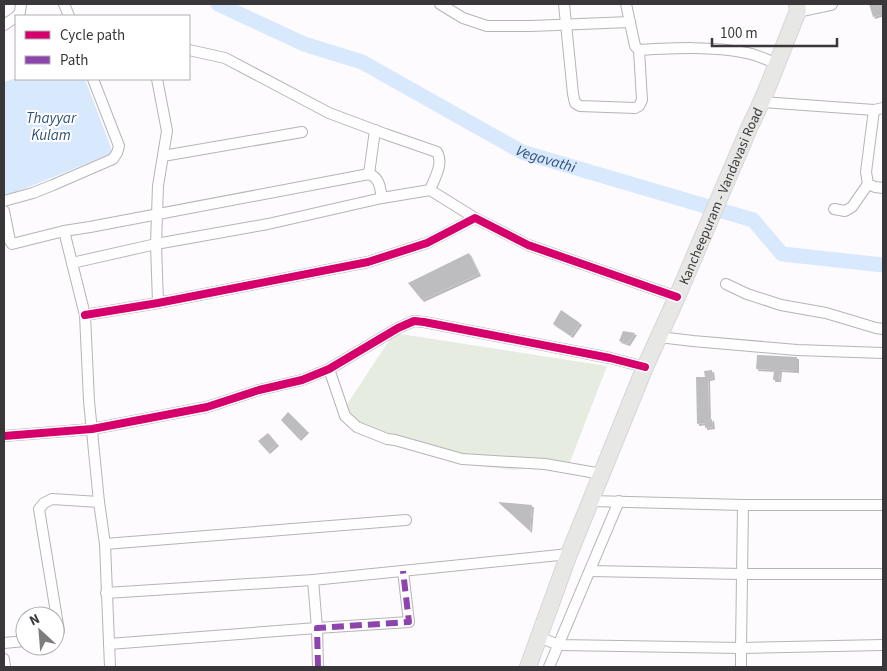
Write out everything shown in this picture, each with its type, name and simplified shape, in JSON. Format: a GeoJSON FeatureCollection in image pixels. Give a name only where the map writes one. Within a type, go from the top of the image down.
{"type":"FeatureCollection","features":[{"type":"Feature","properties":{"kind":"main road","name":"Kancheepuram - Vandavasi Road"},"geometry":{"type":"LineString","coordinates":[[528,667],[569,554],[645,368],[762,102],[798,7]]}},
{"type":"Feature","properties":{"kind":"street"},"geometry":{"type":"LineString","coordinates":[[440,4],[463,18],[487,26],[630,22]]}},
{"type":"Feature","properties":{"kind":"street"},"geometry":{"type":"LineString","coordinates":[[564,4],[575,103],[580,106],[635,108],[639,106],[642,100],[639,50],[635,46],[626,4]]}},
{"type":"Feature","properties":{"kind":"street"},"geometry":{"type":"LineString","coordinates":[[798,7],[831,4]]}},
{"type":"Feature","properties":{"kind":"street"},"geometry":{"type":"LineString","coordinates":[[4,25],[15,15]]}},
{"type":"Feature","properties":{"kind":"street"},"geometry":{"type":"LineString","coordinates":[[639,50],[723,49],[749,53],[776,63]]}},
{"type":"Feature","properties":{"kind":"street"},"geometry":{"type":"LineString","coordinates":[[190,50],[225,58],[329,113],[438,152],[441,158],[439,168],[430,190]]}},
{"type":"Feature","properties":{"kind":"street"},"geometry":{"type":"LineString","coordinates":[[4,200],[33,193],[113,159],[119,146],[93,80]]}},
{"type":"Feature","properties":{"kind":"street"},"geometry":{"type":"LineString","coordinates":[[157,80],[167,131],[158,186],[156,244],[158,303]]}},
{"type":"Feature","properties":{"kind":"street"},"geometry":{"type":"LineString","coordinates":[[762,102],[878,109],[866,172],[868,184],[852,207],[845,210],[834,209]]}},
{"type":"Feature","properties":{"kind":"street"},"geometry":{"type":"LineString","coordinates":[[369,174],[375,130]]}},
{"type":"Feature","properties":{"kind":"street"},"geometry":{"type":"LineString","coordinates":[[163,156],[302,132]]}},
{"type":"Feature","properties":{"kind":"street"},"geometry":{"type":"LineString","coordinates":[[4,211],[12,244],[64,231],[369,174],[374,176],[379,182],[382,198]]}},
{"type":"Feature","properties":{"kind":"street"},"geometry":{"type":"LineString","coordinates":[[868,184],[883,188]]}},
{"type":"Feature","properties":{"kind":"street"},"geometry":{"type":"LineString","coordinates":[[72,263],[156,244],[268,224],[382,198],[430,190],[476,218],[528,245],[677,297]]}},
{"type":"Feature","properties":{"kind":"street"},"geometry":{"type":"LineString","coordinates":[[85,315],[158,303],[368,262],[426,243],[476,218]]}},
{"type":"Feature","properties":{"kind":"street"},"geometry":{"type":"LineString","coordinates":[[64,231],[85,315],[89,401],[105,544],[110,667]]}},
{"type":"Feature","properties":{"kind":"street"},"geometry":{"type":"LineString","coordinates":[[726,284],[747,294],[781,305],[826,313],[876,328],[883,328]]}},
{"type":"Feature","properties":{"kind":"street"},"geometry":{"type":"LineString","coordinates":[[4,436],[92,429],[207,407],[260,390],[302,380],[329,369],[398,328],[414,321],[610,358],[645,368]]}},
{"type":"Feature","properties":{"kind":"street"},"geometry":{"type":"LineString","coordinates":[[659,337],[693,342],[797,350],[883,352]]}},
{"type":"Feature","properties":{"kind":"street"},"geometry":{"type":"LineString","coordinates":[[329,369],[345,416],[357,427],[387,439],[462,459],[545,464],[602,474]]}},
{"type":"Feature","properties":{"kind":"street"},"geometry":{"type":"LineString","coordinates":[[55,606],[39,509],[44,503],[52,500],[99,502]]}},
{"type":"Feature","properties":{"kind":"street"},"geometry":{"type":"LineString","coordinates":[[591,501],[744,505],[883,505]]}},
{"type":"Feature","properties":{"kind":"street"},"geometry":{"type":"LineString","coordinates":[[549,667],[619,501]]}},
{"type":"Feature","properties":{"kind":"street"},"geometry":{"type":"LineString","coordinates":[[742,667],[744,505]]}},
{"type":"Feature","properties":{"kind":"street"},"geometry":{"type":"LineString","coordinates":[[105,544],[406,520]]}},
{"type":"Feature","properties":{"kind":"street"},"geometry":{"type":"LineString","coordinates":[[106,593],[313,580],[569,554]]}},
{"type":"Feature","properties":{"kind":"street"},"geometry":{"type":"LineString","coordinates":[[109,644],[409,622],[403,571]]}},
{"type":"Feature","properties":{"kind":"street"},"geometry":{"type":"LineString","coordinates":[[590,571],[883,574]]}},
{"type":"Feature","properties":{"kind":"street"},"geometry":{"type":"LineString","coordinates":[[313,580],[318,667]]}},
{"type":"Feature","properties":{"kind":"street"},"geometry":{"type":"LineString","coordinates":[[538,637],[559,645],[741,648],[883,645]]}},
{"type":"Feature","properties":{"kind":"street"},"geometry":{"type":"LineString","coordinates":[[4,659],[5,667]]}},
{"type":"Feature","properties":{"kind":"shaded area"},"geometry":{"type":"Polygon","coordinates":[[[394,333],[607,366],[570,462],[514,470],[454,463],[338,418],[394,333]]]}},
{"type":"Feature","properties":{"kind":"water","name":"Thayyar Kulam"},"geometry":{"type":"Polygon","coordinates":[[[15,78],[15,80],[85,80],[113,153],[4,197],[4,82],[15,78]]]}},
{"type":"Feature","properties":{"kind":"building"},"geometry":{"type":"Polygon","coordinates":[[[869,4],[882,4],[883,14],[873,17],[869,4]]]}},
{"type":"Feature","properties":{"kind":"building"},"geometry":{"type":"Polygon","coordinates":[[[469,253],[479,274],[422,300],[408,283],[469,253]]]}},
{"type":"Feature","properties":{"kind":"building"},"geometry":{"type":"Polygon","coordinates":[[[561,310],[580,323],[571,336],[553,324],[561,310]]]}},
{"type":"Feature","properties":{"kind":"building"},"geometry":{"type":"Polygon","coordinates":[[[623,331],[635,333],[628,344],[619,341],[623,331]]]}},
{"type":"Feature","properties":{"kind":"building"},"geometry":{"type":"Polygon","coordinates":[[[757,355],[797,357],[797,371],[780,370],[779,380],[773,380],[774,370],[756,369],[757,355]]]}},
{"type":"Feature","properties":{"kind":"building"},"geometry":{"type":"Polygon","coordinates":[[[712,370],[713,378],[708,379],[709,420],[712,419],[713,427],[705,428],[705,423],[697,424],[696,377],[705,377],[704,371],[712,370]]]}},
{"type":"Feature","properties":{"kind":"building"},"geometry":{"type":"Polygon","coordinates":[[[288,412],[307,431],[299,439],[281,420],[288,412]]]}},
{"type":"Feature","properties":{"kind":"building"},"geometry":{"type":"Polygon","coordinates":[[[268,433],[277,444],[268,452],[258,441],[268,433]]]}},
{"type":"Feature","properties":{"kind":"building"},"geometry":{"type":"Polygon","coordinates":[[[498,502],[532,505],[530,531],[498,502]]]}},
{"type":"Feature","properties":{"kind":"waterway","name":"Vegavathi"},"geometry":{"type":"LineString","coordinates":[[218,4],[304,44],[362,62],[522,152],[753,220],[782,254],[883,265]]}},
{"type":"Feature","properties":{"kind":"marked path"},"geometry":{"type":"LineString","coordinates":[[318,667],[317,628],[409,622],[403,571]]}},
{"type":"Feature","properties":{"kind":"cycle path"},"geometry":{"type":"LineString","coordinates":[[85,315],[158,303],[368,262],[427,243],[475,218],[528,245],[677,297]]}},
{"type":"Feature","properties":{"kind":"cycle path"},"geometry":{"type":"LineString","coordinates":[[4,436],[92,429],[207,407],[259,390],[302,380],[329,369],[398,328],[414,321],[610,358],[645,367]]}}]}
